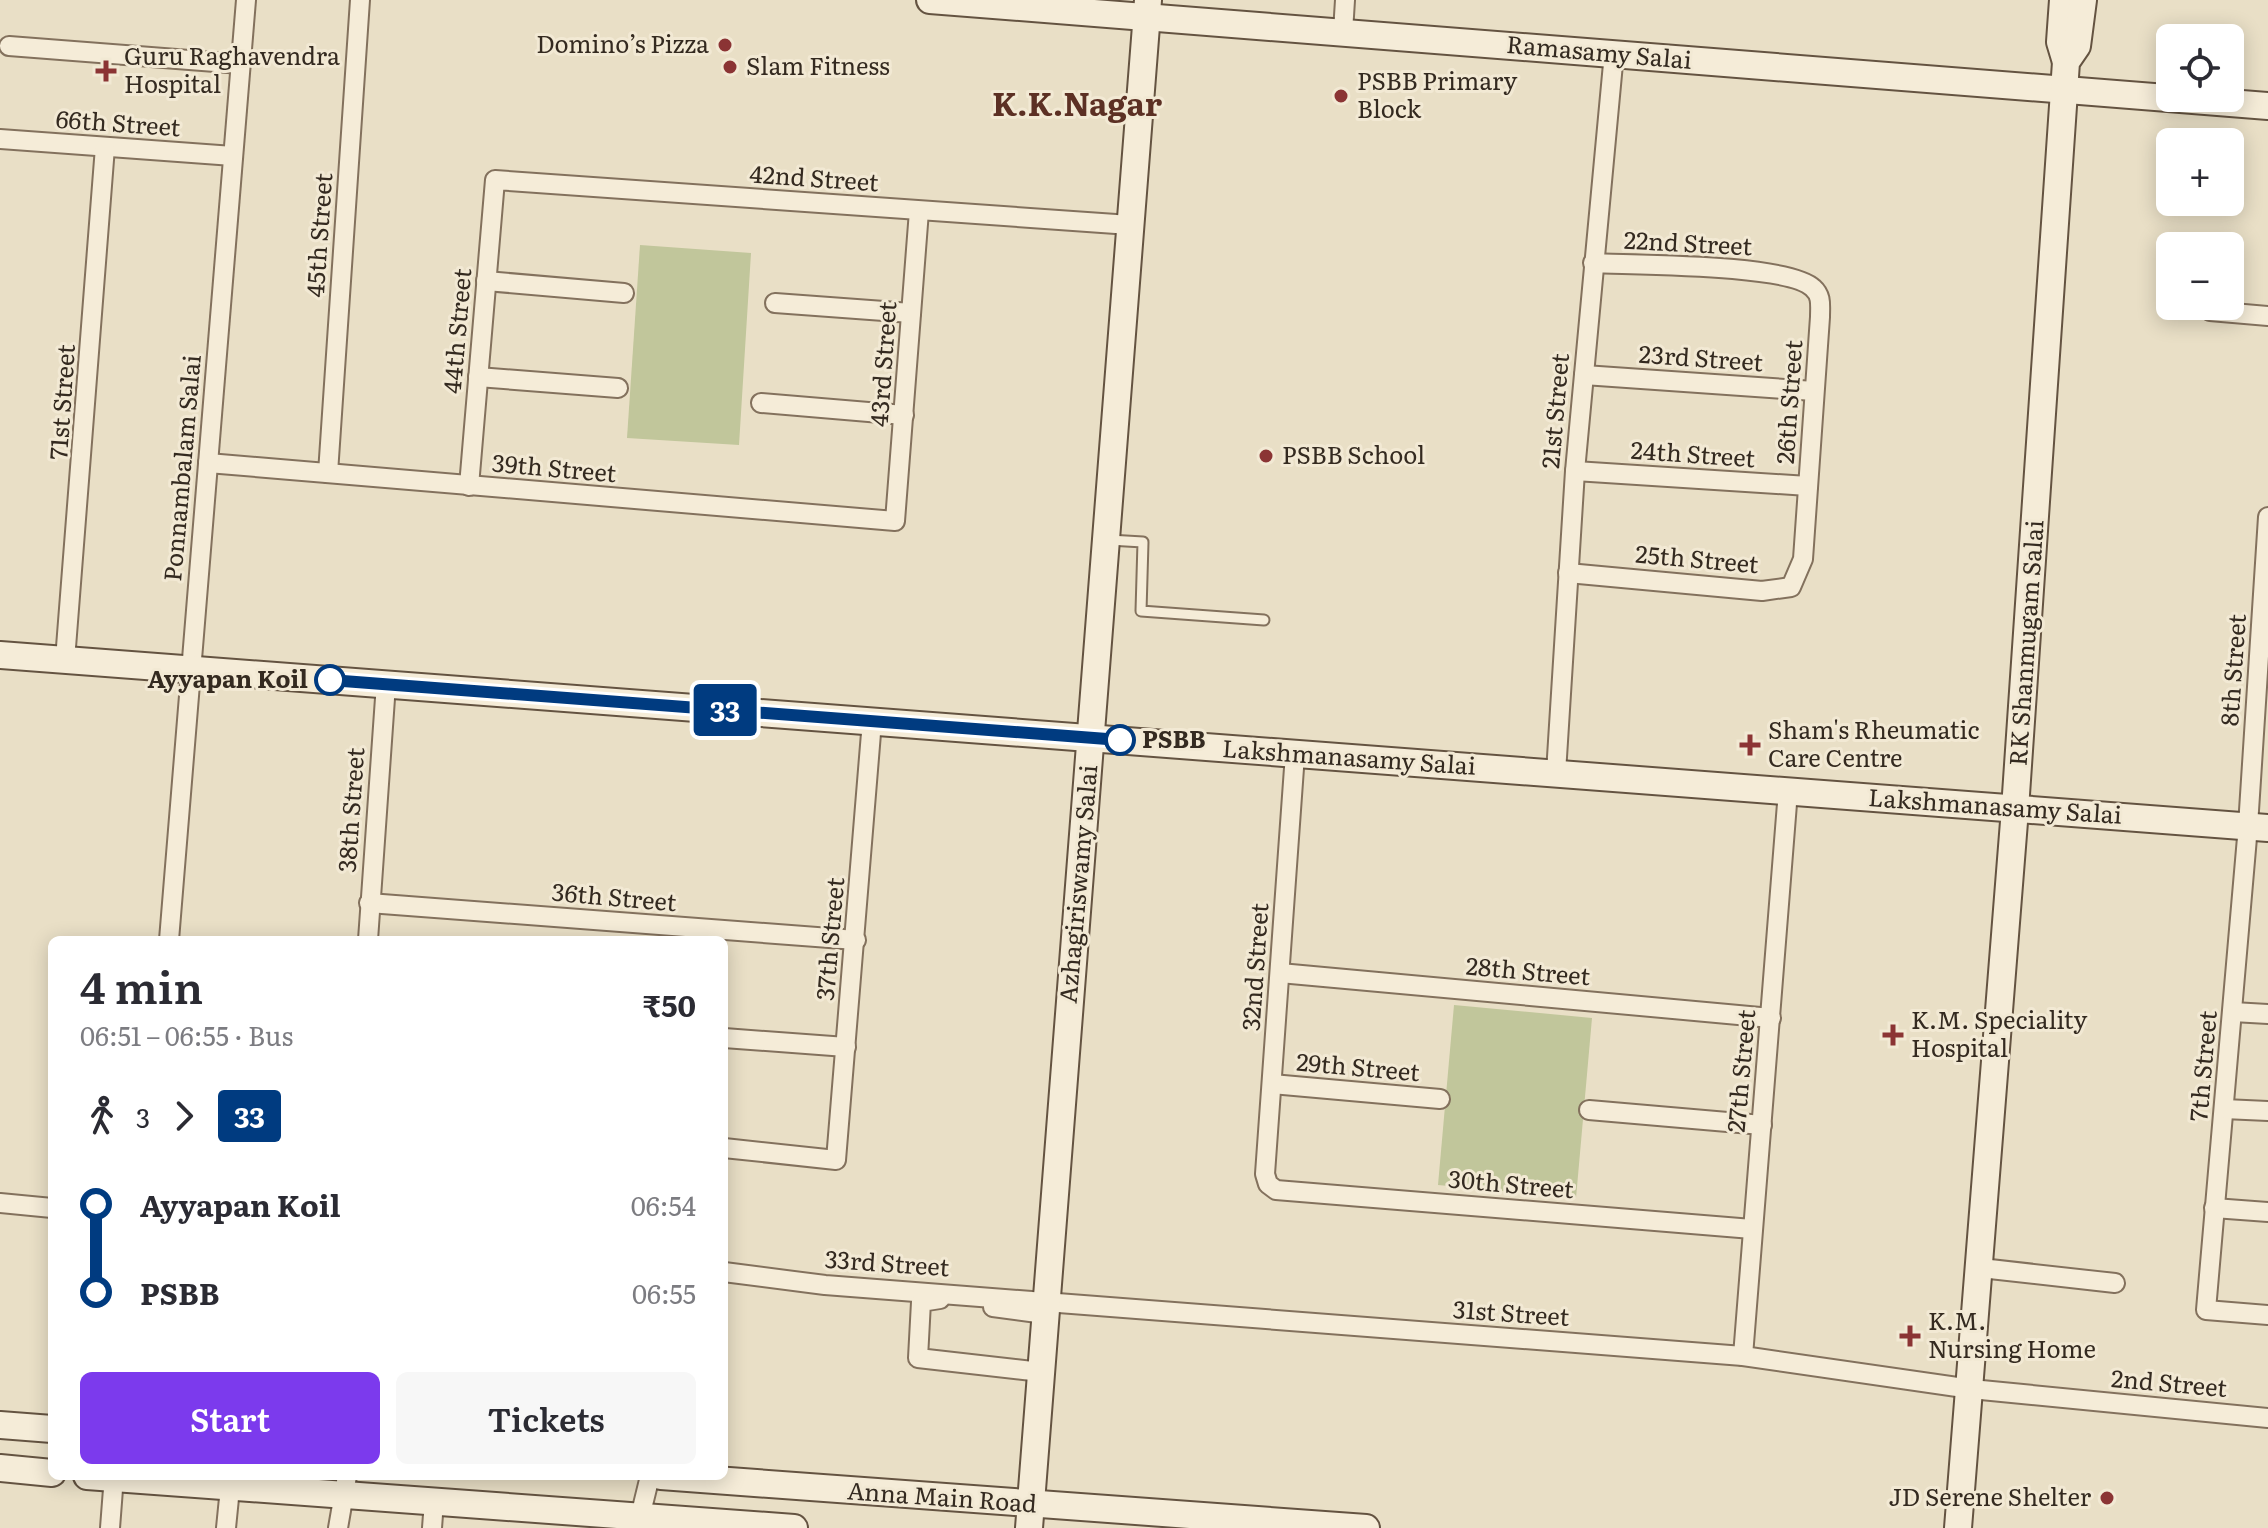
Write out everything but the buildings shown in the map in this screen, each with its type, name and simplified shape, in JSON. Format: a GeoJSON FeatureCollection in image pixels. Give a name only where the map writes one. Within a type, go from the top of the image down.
{"type":"FeatureCollection","features":[{"type":"Feature","properties":{"kind":"street","name":"Ponnambalam Salai"},"geometry":{"type":"LineString","coordinates":[[169,936],[246,0]]}},
{"type":"Feature","properties":{"kind":"street","name":"45th Street"},"geometry":{"type":"LineString","coordinates":[[328,473],[360,0]]}},
{"type":"Feature","properties":{"kind":"street"},"geometry":{"type":"LineString","coordinates":[[1343,32],[1345,0]]}},
{"type":"Feature","properties":{"kind":"street"},"geometry":{"type":"LineString","coordinates":[[2063,0],[2060,42],[2066,62]]}},
{"type":"Feature","properties":{"kind":"street","name":"RK Shanmugam Salai"},"geometry":{"type":"LineString","coordinates":[[1958,1528],[2015,809],[2066,62],[2077,46],[2083,0]]}},
{"type":"Feature","properties":{"kind":"street","name":"Ramasamy Salai"},"geometry":{"type":"LineString","coordinates":[[945,1],[1147,8],[1343,32],[2268,106]]}},
{"type":"Feature","properties":{"kind":"street","name":"Azhagiriswamy Salai"},"geometry":{"type":"LineString","coordinates":[[1029,1516],[1147,8]]}},
{"type":"Feature","properties":{"kind":"street"},"geometry":{"type":"LineString","coordinates":[[9,46],[241,64]]}},
{"type":"Feature","properties":{"kind":"street","name":"21st Street"},"geometry":{"type":"LineString","coordinates":[[1556,773],[1575,471],[1614,53]]}},
{"type":"Feature","properties":{"kind":"street","name":"66th Street"},"geometry":{"type":"LineString","coordinates":[[0,139],[233,156]]}},
{"type":"Feature","properties":{"kind":"street","name":"71st Street"},"geometry":{"type":"LineString","coordinates":[[65,660],[105,147]]}},
{"type":"Feature","properties":{"kind":"street","name":"42nd Street"},"geometry":{"type":"LineString","coordinates":[[495,180],[1130,225]]}},
{"type":"Feature","properties":{"kind":"street","name":"44th Street"},"geometry":{"type":"LineString","coordinates":[[469,486],[495,180]]}},
{"type":"Feature","properties":{"kind":"street","name":"43rd Street"},"geometry":{"type":"LineString","coordinates":[[895,521],[919,211]]}},
{"type":"Feature","properties":{"kind":"street","name":"22nd Street"},"geometry":{"type":"LineString","coordinates":[[1593,263],[1779,273]]}},
{"type":"Feature","properties":{"kind":"street","name":"26th Street"},"geometry":{"type":"LineString","coordinates":[[1779,273],[1812,286],[1820,298],[1803,559]]}},
{"type":"Feature","properties":{"kind":"street"},"geometry":{"type":"LineString","coordinates":[[486,281],[624,293]]}},
{"type":"Feature","properties":{"kind":"street"},"geometry":{"type":"LineString","coordinates":[[775,303],[911,313]]}},
{"type":"Feature","properties":{"kind":"street"},"geometry":{"type":"LineString","coordinates":[[2244,314],[2268,316]]}},
{"type":"Feature","properties":{"kind":"street","name":"23rd Street"},"geometry":{"type":"LineString","coordinates":[[1584,375],[1814,391]]}},
{"type":"Feature","properties":{"kind":"street"},"geometry":{"type":"LineString","coordinates":[[478,377],[618,388]]}},
{"type":"Feature","properties":{"kind":"street"},"geometry":{"type":"LineString","coordinates":[[761,403],[904,415]]}},
{"type":"Feature","properties":{"kind":"street","name":"39th Street"},"geometry":{"type":"LineString","coordinates":[[208,463],[895,521]]}},
{"type":"Feature","properties":{"kind":"street","name":"24th Street"},"geometry":{"type":"LineString","coordinates":[[1575,471],[1808,486]]}},
{"type":"Feature","properties":{"kind":"street","name":"8th Street"},"geometry":{"type":"LineString","coordinates":[[2258,827],[2268,519]]}},
{"type":"Feature","properties":{"kind":"street","name":"25th Street"},"geometry":{"type":"LineString","coordinates":[[1568,573],[1762,591],[1791,587],[1803,559]]}},
{"type":"Feature","properties":{"kind":"street","name":"Lakshmanasamy Salai"},"geometry":{"type":"LineString","coordinates":[[0,655],[2258,827]]}},
{"type":"Feature","properties":{"kind":"street","name":"38th Street"},"geometry":{"type":"LineString","coordinates":[[368,936],[386,684]]}},
{"type":"Feature","properties":{"kind":"street","name":"37th Street"},"geometry":{"type":"LineString","coordinates":[[728,1148],[836,1160],[872,721]]}},
{"type":"Feature","properties":{"kind":"street","name":"32nd Street"},"geometry":{"type":"LineString","coordinates":[[1268,1184],[1265,1174],[1295,754]]}},
{"type":"Feature","properties":{"kind":"street","name":"27th Street"},"geometry":{"type":"LineString","coordinates":[[1743,1356],[1788,791]]}},
{"type":"Feature","properties":{"kind":"street","name":"7th Street"},"geometry":{"type":"LineString","coordinates":[[2258,827],[2233,1012],[2206,1310],[2268,1315]]}},
{"type":"Feature","properties":{"kind":"street","name":"36th Street"},"geometry":{"type":"LineString","coordinates":[[369,903],[679,934],[856,940]]}},
{"type":"Feature","properties":{"kind":"street","name":"28th Street"},"geometry":{"type":"LineString","coordinates":[[1280,973],[1771,1018]]}},
{"type":"Feature","properties":{"kind":"street"},"geometry":{"type":"LineString","coordinates":[[2233,1012],[2268,1014]]}},
{"type":"Feature","properties":{"kind":"street"},"geometry":{"type":"LineString","coordinates":[[728,1038],[846,1047]]}},
{"type":"Feature","properties":{"kind":"street","name":"29th Street"},"geometry":{"type":"LineString","coordinates":[[1272,1084],[1440,1099]]}},
{"type":"Feature","properties":{"kind":"street"},"geometry":{"type":"LineString","coordinates":[[2224,1109],[2268,1111]]}},
{"type":"Feature","properties":{"kind":"street"},"geometry":{"type":"LineString","coordinates":[[1589,1110],[1762,1125]]}},
{"type":"Feature","properties":{"kind":"street","name":"30th Street"},"geometry":{"type":"LineString","coordinates":[[1268,1184],[1276,1190],[1752,1229]]}},
{"type":"Feature","properties":{"kind":"street"},"geometry":{"type":"LineString","coordinates":[[0,1203],[48,1208]]}},
{"type":"Feature","properties":{"kind":"street"},"geometry":{"type":"LineString","coordinates":[[2214,1208],[2268,1212]]}},
{"type":"Feature","properties":{"kind":"street"},"geometry":{"type":"LineString","coordinates":[[1981,1268],[2115,1283]]}},
{"type":"Feature","properties":{"kind":"street","name":"33rd Street"},"geometry":{"type":"LineString","coordinates":[[728,1273],[1046,1307]]}},
{"type":"Feature","properties":{"kind":"street"},"geometry":{"type":"LineString","coordinates":[[1041,1372],[920,1360],[917,1355],[920,1306],[925,1298],[930,1298],[1046,1307]]}},
{"type":"Feature","properties":{"kind":"street","name":"31st Street"},"geometry":{"type":"LineString","coordinates":[[1046,1307],[1743,1356],[1971,1389]]}},
{"type":"Feature","properties":{"kind":"street","name":"2nd Street"},"geometry":{"type":"LineString","coordinates":[[1971,1389],[2268,1418]]}},
{"type":"Feature","properties":{"kind":"street"},"geometry":{"type":"LineString","coordinates":[[0,1425],[48,1429]]}},
{"type":"Feature","properties":{"kind":"street"},"geometry":{"type":"LineString","coordinates":[[0,1468],[48,1473]]}},
{"type":"Feature","properties":{"kind":"street"},"geometry":{"type":"LineString","coordinates":[[105,1480],[110,1528]]}},
{"type":"Feature","properties":{"kind":"street"},"geometry":{"type":"LineString","coordinates":[[139,1480],[230,1488],[346,1484],[530,1518],[794,1528]]}},
{"type":"Feature","properties":{"kind":"street"},"geometry":{"type":"LineString","coordinates":[[638,1522],[649,1480]]}},
{"type":"Feature","properties":{"kind":"street","name":"Anna Main Road"},"geometry":{"type":"LineString","coordinates":[[698,1480],[1029,1516],[1366,1528]]}},
{"type":"Feature","properties":{"kind":"street"},"geometry":{"type":"LineString","coordinates":[[338,1528],[346,1484]]}},
{"type":"Feature","properties":{"kind":"street"},"geometry":{"type":"LineString","coordinates":[[226,1528],[230,1488]]}},
{"type":"Feature","properties":{"kind":"street"},"geometry":{"type":"LineString","coordinates":[[432,1528],[434,1501]]}},
{"type":"Feature","properties":{"kind":"lane"},"geometry":{"type":"LineString","coordinates":[[1106,540],[1143,542],[1141,611],[1264,620]]}},
{"type":"Feature","properties":{"kind":"green space"},"geometry":{"type":"Polygon","coordinates":[[[640,245],[751,253],[739,445],[627,438],[640,245]]]}},
{"type":"Feature","properties":{"kind":"green space"},"geometry":{"type":"Polygon","coordinates":[[[1454,1005],[1592,1018],[1576,1198],[1438,1185],[1454,1005]]]}},
{"type":"Feature","properties":{"kind":"bus line","name":"33"},"geometry":{"type":"LineString","coordinates":[[330,680],[1120,740]]}},
{"type":"Feature","properties":{"kind":"place","name":"Domino’s Pizza"},"geometry":{"type":"Point","coordinates":[725,45]}},
{"type":"Feature","properties":{"kind":"place","name":"Slam Fitness"},"geometry":{"type":"Point","coordinates":[730,67]}},
{"type":"Feature","properties":{"kind":"place","name":"Guru Raghavendra Hospital"},"geometry":{"type":"Point","coordinates":[106,71]}},
{"type":"Feature","properties":{"kind":"place","name":"PSBB Primary Block"},"geometry":{"type":"Point","coordinates":[1341,96]}},
{"type":"Feature","properties":{"kind":"place","name":"PSBB School"},"geometry":{"type":"Point","coordinates":[1266,456]}},
{"type":"Feature","properties":{"kind":"place","name":"Ayyapan Koil"},"geometry":{"type":"Point","coordinates":[330,680]}},
{"type":"Feature","properties":{"kind":"place","name":"PSBB"},"geometry":{"type":"Point","coordinates":[1120,740]}},
{"type":"Feature","properties":{"kind":"place","name":"Sham's Rheumatic Care Centre"},"geometry":{"type":"Point","coordinates":[1750,745]}},
{"type":"Feature","properties":{"kind":"place","name":"K.M. Speciality Hospital"},"geometry":{"type":"Point","coordinates":[1893,1035]}},
{"type":"Feature","properties":{"kind":"place","name":"K.M. Nursing Home"},"geometry":{"type":"Point","coordinates":[1910,1336]}},
{"type":"Feature","properties":{"kind":"place","name":"JD Serene Shelter"},"geometry":{"type":"Point","coordinates":[2107,1498]}},
{"type":"Feature","properties":{"kind":"district","name":"K.K.Nagar"},"geometry":{"type":"Point","coordinates":[1077,105]}}]}
